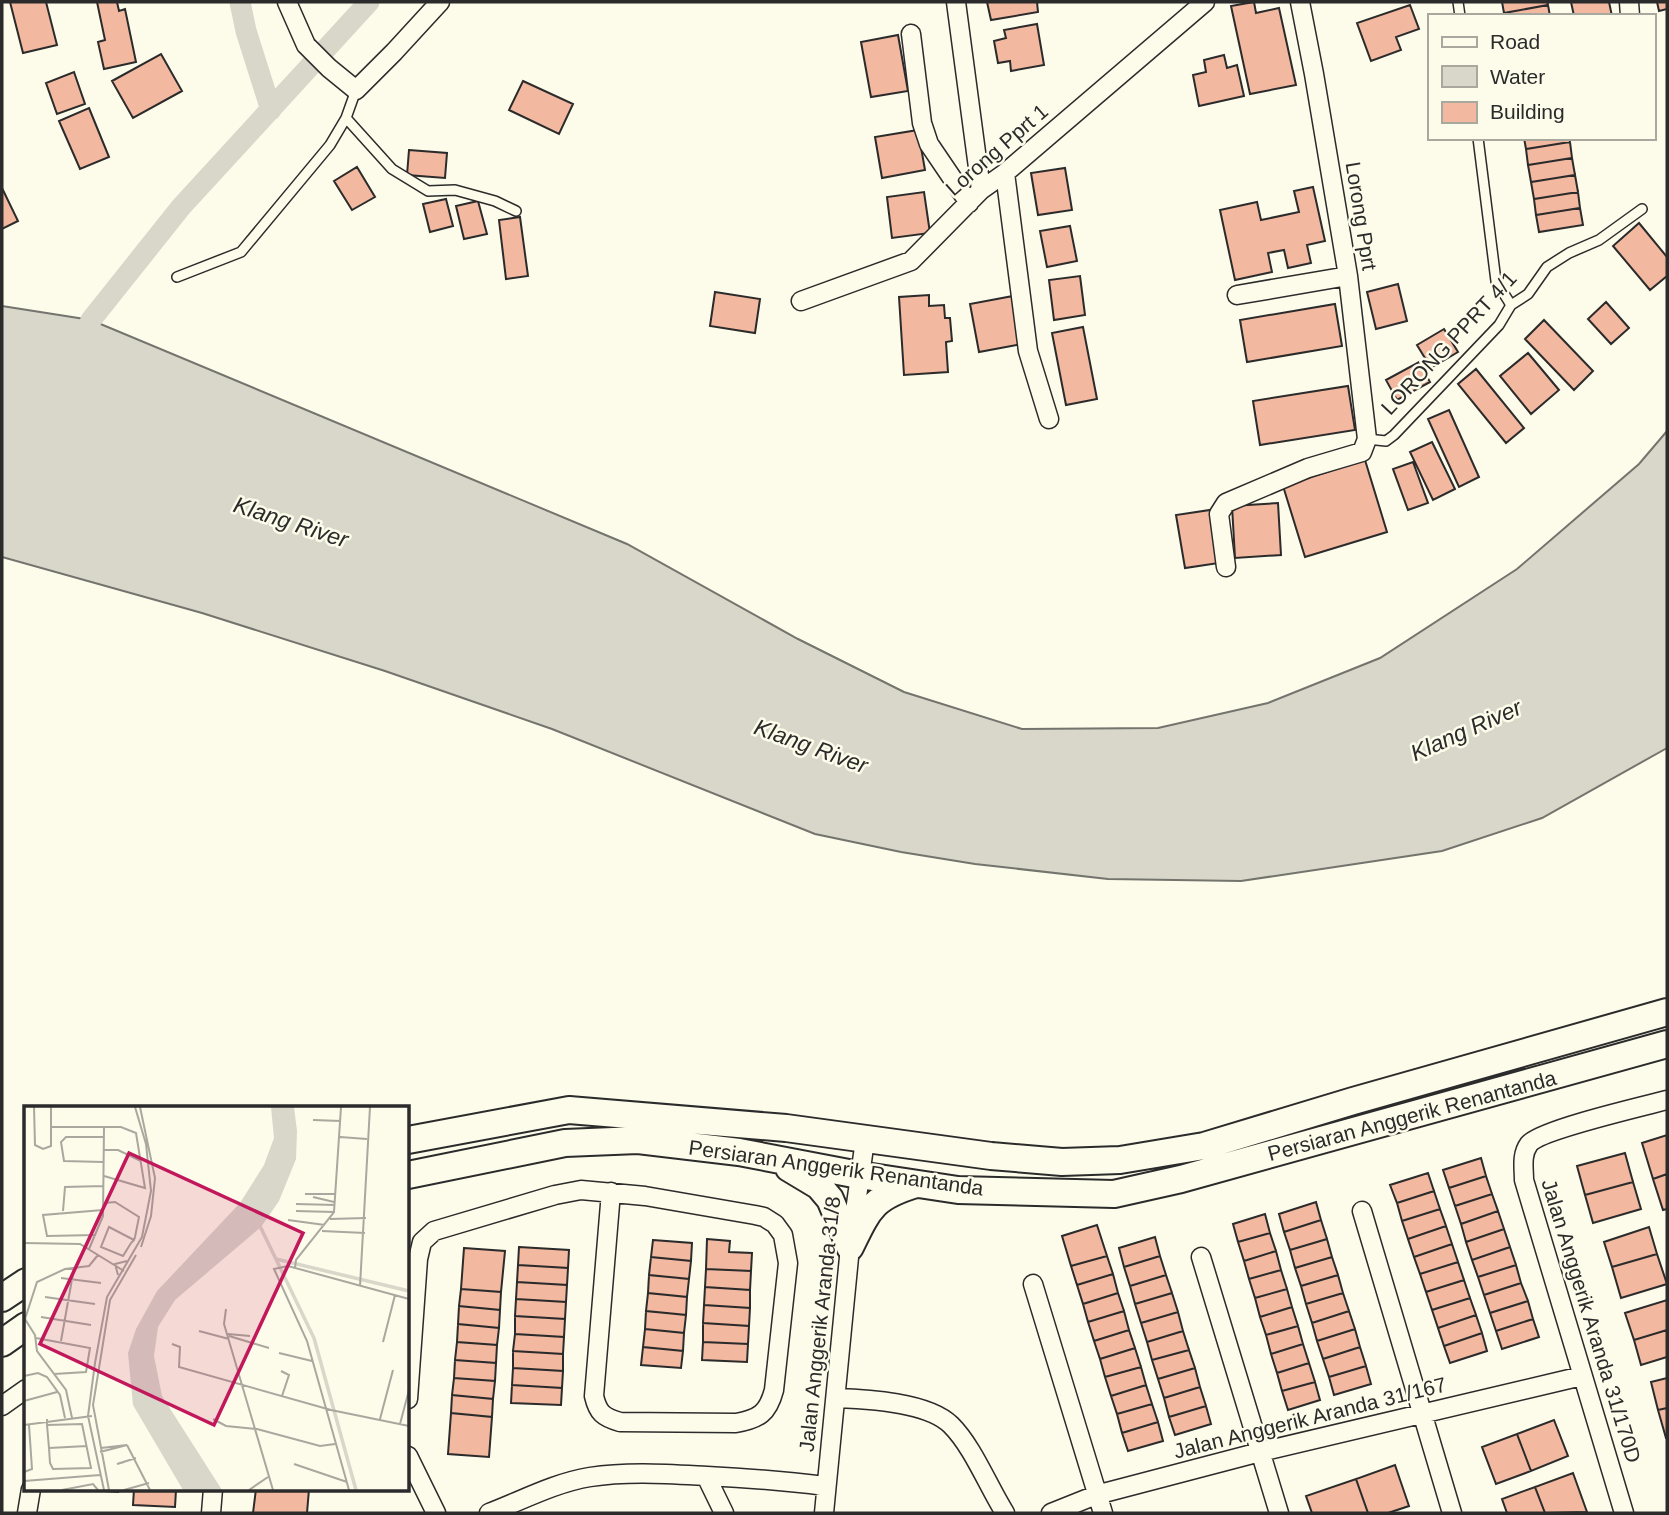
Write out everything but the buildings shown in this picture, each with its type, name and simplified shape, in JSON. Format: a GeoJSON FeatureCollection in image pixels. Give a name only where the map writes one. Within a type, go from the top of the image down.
{"type":"FeatureCollection","features":[{"type":"Feature","properties":{"kind":"main road","name":"Persiaran Anggerik Renantanda"},"geometry":{"type":"LineString","coordinates":[[410,1140],[569,1110],[786,1128],[1002,1157],[1062,1162],[1120,1160],[1204,1146],[1353,1101],[1667,1013]]}},
{"type":"Feature","properties":{"kind":"main road","name":"Persiaran Anggerik Renantanda"},"geometry":{"type":"LineString","coordinates":[[410,1175],[565,1143],[638,1140],[768,1157],[859,1175],[958,1189],[1114,1194],[1207,1172],[1667,1044]]}},
{"type":"Feature","properties":{"kind":"main road"},"geometry":{"type":"LineString","coordinates":[[768,1157],[819,1186],[830,1199],[849,1247]]}},
{"type":"Feature","properties":{"kind":"main road"},"geometry":{"type":"LineString","coordinates":[[849,1247],[874,1203],[891,1192],[916,1184]]}},
{"type":"Feature","properties":{"kind":"main road"},"geometry":{"type":"LineString","coordinates":[[2,1298],[24,1283]]}},
{"type":"Feature","properties":{"kind":"main road"},"geometry":{"type":"LineString","coordinates":[[2,1343],[24,1327]]}},
{"type":"Feature","properties":{"kind":"street"},"geometry":{"type":"LineString","coordinates":[[287,2],[306,45],[356,90],[440,2]]}},
{"type":"Feature","properties":{"kind":"street"},"geometry":{"type":"LineString","coordinates":[[956,2],[975,197]]}},
{"type":"Feature","properties":{"kind":"street","name":"Lorong Pprt 1"},"geometry":{"type":"LineString","coordinates":[[801,301],[911,261],[975,197],[1205,2]]}},
{"type":"Feature","properties":{"kind":"street","name":"Lorong Pprt"},"geometry":{"type":"LineString","coordinates":[[1300,2],[1348,276],[1367,439]]}},
{"type":"Feature","properties":{"kind":"street"},"geometry":{"type":"LineString","coordinates":[[911,34],[922,123],[929,144],[975,197]]}},
{"type":"Feature","properties":{"kind":"street"},"geometry":{"type":"LineString","coordinates":[[1004,173],[1028,351],[1049,419]]}},
{"type":"Feature","properties":{"kind":"street"},"geometry":{"type":"LineString","coordinates":[[1237,295],[1348,276]]}},
{"type":"Feature","properties":{"kind":"street","name":"LORONG PPRT 4/1"},"geometry":{"type":"LineString","coordinates":[[1226,567],[1219,513],[1226,503],[1308,468],[1362,452],[1367,439]]}},
{"type":"Feature","properties":{"kind":"street","name":"Jalan Anggerik Aranda 31/170D"},"geometry":{"type":"LineString","coordinates":[[1624,1513],[1524,1180],[1523,1155],[1530,1142],[1550,1132],[1667,1100]]}},
{"type":"Feature","properties":{"kind":"street","name":"Jalan Anggerik Aranda 31/8"},"geometry":{"type":"LineString","coordinates":[[824,1513],[849,1247],[866,1140]]}},
{"type":"Feature","properties":{"kind":"street"},"geometry":{"type":"LineString","coordinates":[[410,1371],[418,1259],[422,1242],[433,1231],[555,1195],[581,1190],[611,1192],[764,1217],[775,1224],[783,1235],[788,1263],[774,1390],[771,1403],[753,1420],[736,1423],[620,1422],[605,1418],[598,1410],[594,1396],[611,1192]]}},
{"type":"Feature","properties":{"kind":"street"},"geometry":{"type":"LineString","coordinates":[[1362,1211],[1452,1513]]}},
{"type":"Feature","properties":{"kind":"street"},"geometry":{"type":"LineString","coordinates":[[1201,1257],[1279,1513]]}},
{"type":"Feature","properties":{"kind":"street"},"geometry":{"type":"LineString","coordinates":[[1033,1284],[1103,1513]]}},
{"type":"Feature","properties":{"kind":"street","name":"Jalan Anggerik Aranda 31/167"},"geometry":{"type":"LineString","coordinates":[[1051,1513],[1096,1496],[1260,1452],[1582,1376]]}},
{"type":"Feature","properties":{"kind":"street"},"geometry":{"type":"LineString","coordinates":[[2,1406],[24,1398]]}},
{"type":"Feature","properties":{"kind":"street"},"geometry":{"type":"LineString","coordinates":[[836,1398],[924,1408],[939,1415],[963,1440],[1005,1513]]}},
{"type":"Feature","properties":{"kind":"street"},"geometry":{"type":"LineString","coordinates":[[410,1460],[436,1513]]}},
{"type":"Feature","properties":{"kind":"street"},"geometry":{"type":"LineString","coordinates":[[496,1512],[540,1490],[590,1477],[637,1474],[736,1476],[825,1486]]}},
{"type":"Feature","properties":{"kind":"street"},"geometry":{"type":"LineString","coordinates":[[706,1476],[724,1513]]}},
{"type":"Feature","properties":{"kind":"street"},"geometry":{"type":"LineString","coordinates":[[27,1513],[31,1490]]}},
{"type":"Feature","properties":{"kind":"street"},"geometry":{"type":"LineString","coordinates":[[211,1513],[213,1490]]}},
{"type":"Feature","properties":{"kind":"lane"},"geometry":{"type":"LineString","coordinates":[[177,277],[241,252],[330,145],[346,118],[356,90]]}},
{"type":"Feature","properties":{"kind":"lane"},"geometry":{"type":"LineString","coordinates":[[346,118],[391,169],[428,191],[455,190],[495,201],[516,211]]}},
{"type":"Feature","properties":{"kind":"lane"},"geometry":{"type":"LineString","coordinates":[[1478,140],[1496,281],[1511,305]]}},
{"type":"Feature","properties":{"kind":"lane","name":"LORONG PPRT 4/1"},"geometry":{"type":"LineString","coordinates":[[1367,439],[1386,440],[1394,435],[1499,325],[1511,305],[1528,294],[1547,267],[1569,253],[1599,240],[1642,209]]}},
{"type":"Feature","properties":{"kind":"water","name":"Klang River"},"geometry":{"type":"Polygon","coordinates":[[[2,306],[91,320],[627,544],[798,639],[904,692],[1022,729],[1158,728],[1268,703],[1380,658],[1517,569],[1639,464],[1667,431],[1667,748],[1542,818],[1442,851],[1241,881],[1108,879],[975,864],[815,834],[552,729],[385,671],[202,613],[2,557],[2,306]]]}},
{"type":"Feature","properties":{"kind":"waterway"},"geometry":{"type":"LineString","coordinates":[[240,2],[246,31],[271,110]]}},
{"type":"Feature","properties":{"kind":"waterway"},"geometry":{"type":"LineString","coordinates":[[82,345],[91,320],[181,207],[369,2]]}}]}
